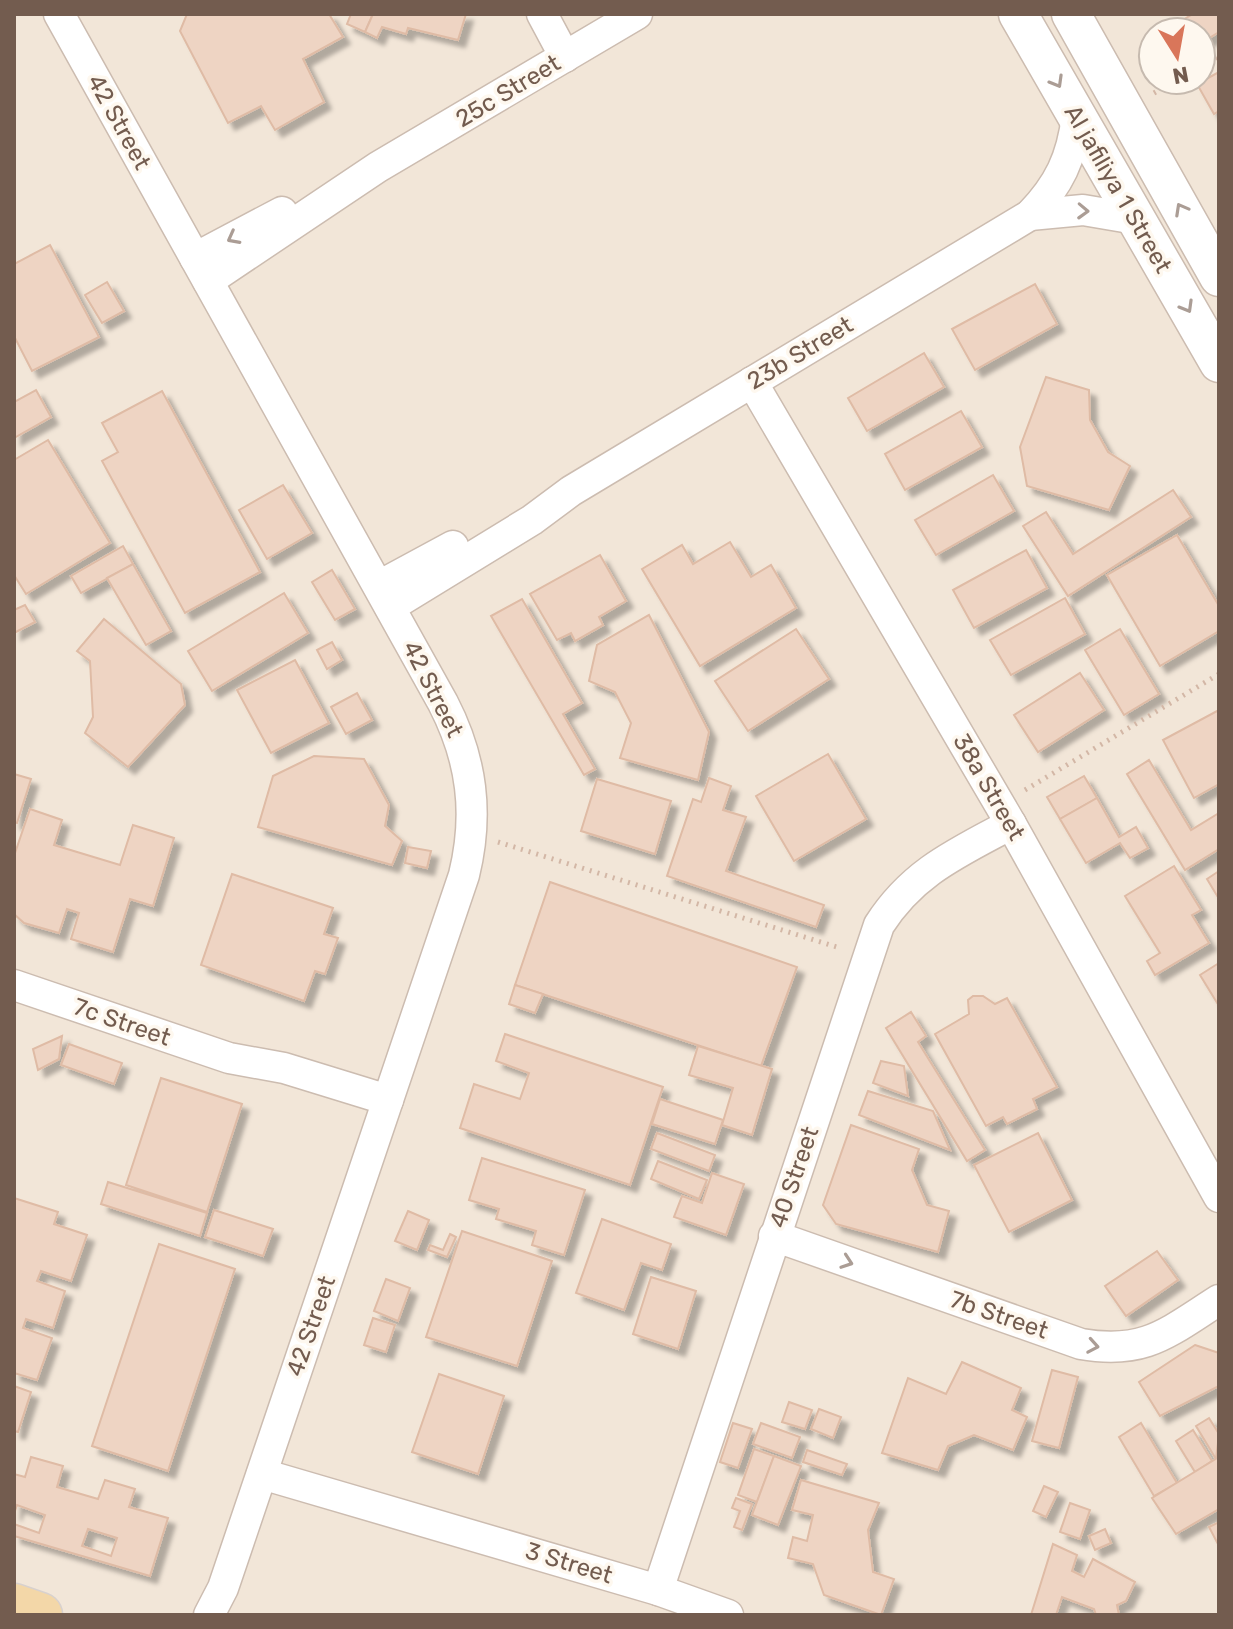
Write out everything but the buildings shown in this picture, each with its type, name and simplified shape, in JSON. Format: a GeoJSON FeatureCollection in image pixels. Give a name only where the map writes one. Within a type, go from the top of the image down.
{"type":"FeatureCollection","features":[{"type":"Feature","properties":{"kind":"main road"},"geometry":{"type":"LineString","coordinates":[[14,1606],[40,1615]]}},
{"type":"Feature","properties":{"kind":"street","name":"42 Street"},"geometry":{"type":"LineString","coordinates":[[59,14],[384,596],[462,744],[472,789],[472,834],[464,875],[215,1611]]}},
{"type":"Feature","properties":{"kind":"street"},"geometry":{"type":"LineString","coordinates":[[542,14],[565,57]]}},
{"type":"Feature","properties":{"kind":"street","name":"25c Street"},"geometry":{"type":"LineString","coordinates":[[201,269],[300,202],[378,167],[637,14]]}},
{"type":"Feature","properties":{"kind":"street","name":"Al jafiliya 1 Street"},"geometry":{"type":"LineString","coordinates":[[1018,14],[1219,363]]}},
{"type":"Feature","properties":{"kind":"street","name":"Al jafiliya 1 Street"},"geometry":{"type":"LineString","coordinates":[[1071,14],[1219,277]]}},
{"type":"Feature","properties":{"kind":"street","name":"23b Street"},"geometry":{"type":"LineString","coordinates":[[384,596],[502,519],[571,491],[1030,215],[1049,195],[1064,171],[1074,144],[1077,116]]}},
{"type":"Feature","properties":{"kind":"street","name":"23b Street"},"geometry":{"type":"LineString","coordinates":[[1030,215],[1083,210],[1136,219]]}},
{"type":"Feature","properties":{"kind":"street","name":"38a Street"},"geometry":{"type":"LineString","coordinates":[[752,382],[1006,814],[1219,1197]]}},
{"type":"Feature","properties":{"kind":"street","name":"40 Street"},"geometry":{"type":"LineString","coordinates":[[658,1590],[879,925],[897,897],[913,882],[1006,814]]}},
{"type":"Feature","properties":{"kind":"street","name":"7c Street"},"geometry":{"type":"LineString","coordinates":[[14,985],[229,1058],[284,1068],[384,1110]]}},
{"type":"Feature","properties":{"kind":"street","name":"7b Street"},"geometry":{"type":"LineString","coordinates":[[774,1236],[1081,1344],[1112,1349],[1143,1345],[1219,1300]]}},
{"type":"Feature","properties":{"kind":"street","name":"3 Street"},"geometry":{"type":"LineString","coordinates":[[265,1464],[339,1480],[409,1515],[658,1590],[728,1615]]}},
{"type":"Feature","properties":{"kind":"path"},"geometry":{"type":"LineString","coordinates":[[1006,814],[1219,674]]}},
{"type":"Feature","properties":{"kind":"path"},"geometry":{"type":"LineString","coordinates":[[472,834],[868,956]]}},
{"type":"Feature","properties":{"kind":"shaded area"},"geometry":{"type":"Polygon","coordinates":[[[14,14],[1219,14],[1219,1615],[14,1615],[14,14]]]}}]}
